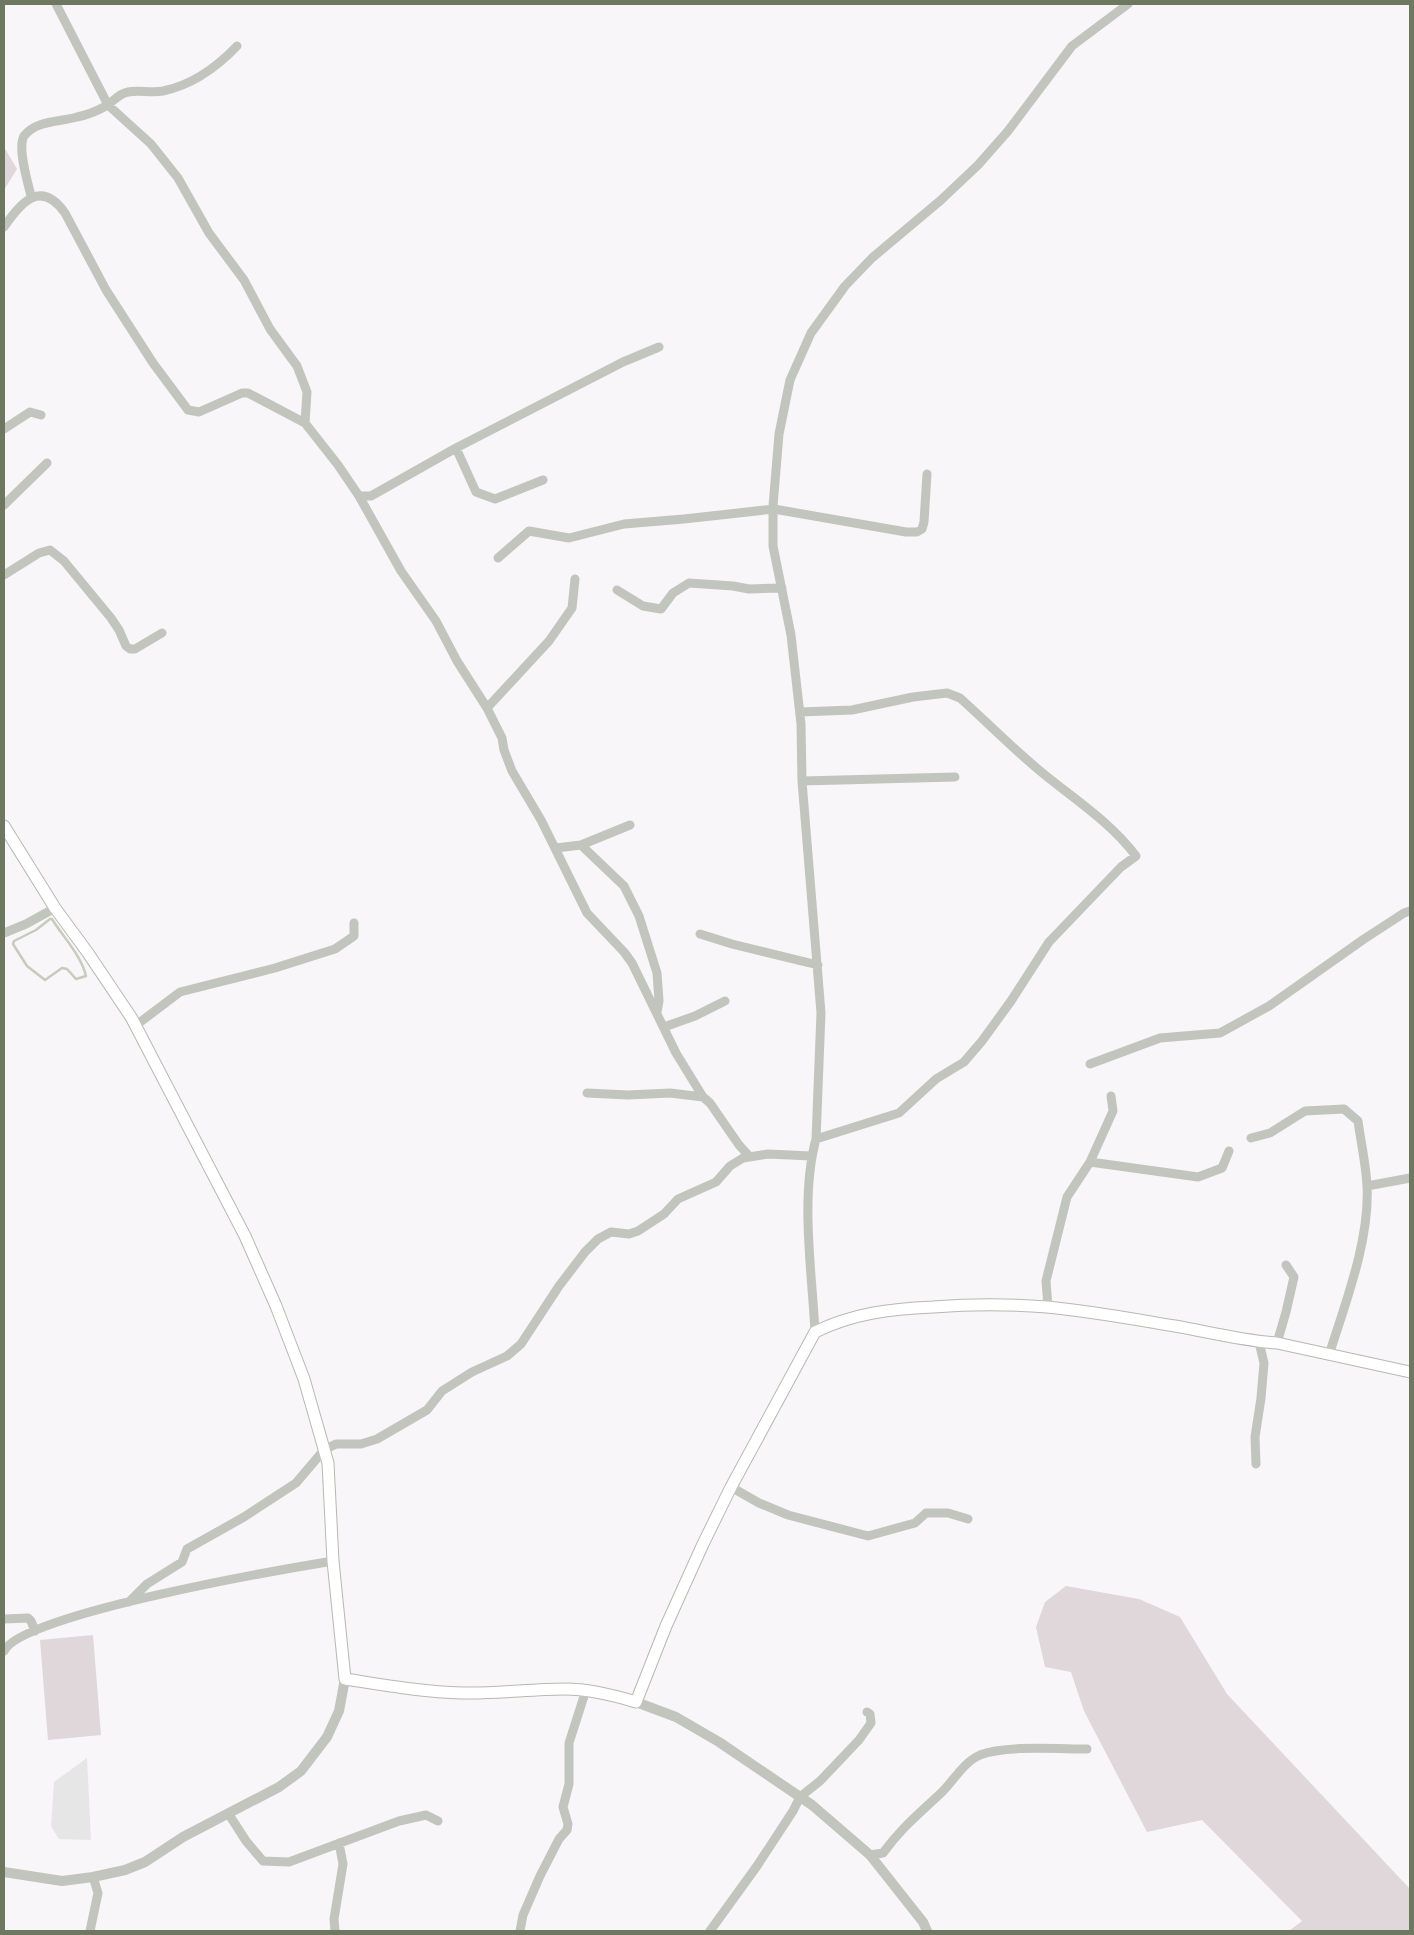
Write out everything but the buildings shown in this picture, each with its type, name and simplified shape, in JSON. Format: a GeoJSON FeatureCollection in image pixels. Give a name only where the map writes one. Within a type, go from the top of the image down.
{"type":"FeatureCollection","features":[{"type":"Feature","properties":{"kind":"main road"},"geometry":{"type":"LineString","coordinates":[[4,826],[54,908],[88,953],[135,1026],[245,1236],[276,1306],[304,1379],[324,1450],[330,1481],[333,1561],[345,1679],[446,1692],[586,1690],[610,1694],[636,1702],[672,1611],[731,1487],[815,1332],[838,1321],[862,1314],[961,1305],[1048,1307],[1190,1329],[1259,1342],[1277,1343],[1329,1355],[1373,1362],[1410,1372]]}},
{"type":"Feature","properties":{"kind":"street"},"geometry":{"type":"LineString","coordinates":[[56,4],[108,105],[151,144],[178,178],[209,233],[244,280],[270,329],[297,366],[307,392],[305,423]]}},
{"type":"Feature","properties":{"kind":"street"},"geometry":{"type":"LineString","coordinates":[[815,1332],[809,1244],[809,1194],[811,1156],[816,1139],[821,1013],[802,781],[800,712],[791,635],[773,546],[779,434],[789,385],[804,346],[827,309],[845,286],[872,258],[941,200],[978,165],[1008,131],[1072,46],[1128,4]]}},
{"type":"Feature","properties":{"kind":"street"},"geometry":{"type":"LineString","coordinates":[[31,196],[22,152],[24,137],[40,124],[78,117],[108,105],[117,96],[128,92],[163,91],[186,83],[224,60],[237,46]]}},
{"type":"Feature","properties":{"kind":"street"},"geometry":{"type":"LineString","coordinates":[[4,227],[21,204],[31,196],[43,196],[58,203],[106,290],[153,363],[188,410],[200,412],[242,393],[248,393],[305,423],[338,465],[359,496],[394,559],[436,621],[457,661],[487,708],[502,738],[504,750],[512,771],[556,848],[587,913],[624,952],[657,1012],[676,1053],[704,1097],[739,1146],[749,1156]]}},
{"type":"Feature","properties":{"kind":"street"},"geometry":{"type":"LineString","coordinates":[[359,496],[371,496],[456,448],[623,362],[659,347]]}},
{"type":"Feature","properties":{"kind":"street"},"geometry":{"type":"LineString","coordinates":[[4,429],[30,412],[41,415]]}},
{"type":"Feature","properties":{"kind":"street"},"geometry":{"type":"LineString","coordinates":[[456,448],[476,492],[495,499],[542,480]]}},
{"type":"Feature","properties":{"kind":"street"},"geometry":{"type":"LineString","coordinates":[[4,505],[47,463]]}},
{"type":"Feature","properties":{"kind":"street"},"geometry":{"type":"LineString","coordinates":[[498,558],[529,532],[569,538],[624,524],[774,509],[859,525],[917,532],[922,529],[924,522],[927,474]]}},
{"type":"Feature","properties":{"kind":"street"},"geometry":{"type":"LineString","coordinates":[[4,575],[39,553],[50,550],[64,561],[115,624],[126,646],[130,649],[135,649],[162,634]]}},
{"type":"Feature","properties":{"kind":"street"},"geometry":{"type":"LineString","coordinates":[[487,708],[548,641],[572,608],[575,579]]}},
{"type":"Feature","properties":{"kind":"street"},"geometry":{"type":"LineString","coordinates":[[617,590],[643,606],[661,609],[673,593],[689,583],[749,589],[782,588]]}},
{"type":"Feature","properties":{"kind":"street"},"geometry":{"type":"LineString","coordinates":[[800,712],[852,710],[912,697],[947,693],[960,698],[1044,774],[1115,831],[1136,856],[1121,867],[1049,942],[1011,1001],[964,1062],[936,1079],[907,1108],[899,1113],[816,1139]]}},
{"type":"Feature","properties":{"kind":"street"},"geometry":{"type":"LineString","coordinates":[[802,781],[955,777]]}},
{"type":"Feature","properties":{"kind":"street"},"geometry":{"type":"LineString","coordinates":[[556,848],[581,845],[630,825]]}},
{"type":"Feature","properties":{"kind":"street"},"geometry":{"type":"LineString","coordinates":[[581,845],[624,886],[639,916],[657,973],[659,1001],[657,1012]]}},
{"type":"Feature","properties":{"kind":"street"},"geometry":{"type":"LineString","coordinates":[[4,933],[26,924],[54,908]]}},
{"type":"Feature","properties":{"kind":"street"},"geometry":{"type":"LineString","coordinates":[[1090,1064],[1160,1038],[1220,1033],[1269,1006],[1364,939],[1410,911]]}},
{"type":"Feature","properties":{"kind":"street"},"geometry":{"type":"LineString","coordinates":[[135,1026],[180,992],[275,968],[335,949],[354,936],[354,923]]}},
{"type":"Feature","properties":{"kind":"street"},"geometry":{"type":"LineString","coordinates":[[700,934],[732,944],[818,965]]}},
{"type":"Feature","properties":{"kind":"street"},"geometry":{"type":"LineString","coordinates":[[664,1028],[695,1016],[725,1001]]}},
{"type":"Feature","properties":{"kind":"street"},"geometry":{"type":"LineString","coordinates":[[587,1093],[628,1095],[670,1093],[704,1097]]}},
{"type":"Feature","properties":{"kind":"street"},"geometry":{"type":"LineString","coordinates":[[1048,1307],[1046,1281],[1067,1197],[1090,1162],[1113,1111],[1111,1096]]}},
{"type":"Feature","properties":{"kind":"street"},"geometry":{"type":"LineString","coordinates":[[1251,1138],[1270,1133],[1305,1111],[1344,1108],[1358,1121],[1368,1186],[1366,1222],[1349,1293],[1329,1355]]}},
{"type":"Feature","properties":{"kind":"street"},"geometry":{"type":"LineString","coordinates":[[1090,1162],[1198,1177],[1222,1168],[1229,1151]]}},
{"type":"Feature","properties":{"kind":"street"},"geometry":{"type":"LineString","coordinates":[[129,1602],[147,1584],[182,1562],[187,1549],[244,1517],[296,1483],[324,1450],[336,1444],[361,1444],[377,1438],[427,1410],[442,1392],[472,1372],[507,1356],[521,1344],[559,1286],[598,1239],[611,1232],[629,1234],[638,1231],[664,1214],[678,1199],[716,1182],[730,1166],[749,1156],[768,1154],[811,1156]]}},
{"type":"Feature","properties":{"kind":"street"},"geometry":{"type":"LineString","coordinates":[[1368,1186],[1410,1178]]}},
{"type":"Feature","properties":{"kind":"street"},"geometry":{"type":"LineString","coordinates":[[1277,1343],[1294,1277],[1286,1265]]}},
{"type":"Feature","properties":{"kind":"street"},"geometry":{"type":"LineString","coordinates":[[1256,1464],[1255,1437],[1264,1363],[1259,1342]]}},
{"type":"Feature","properties":{"kind":"street"},"geometry":{"type":"LineString","coordinates":[[731,1487],[759,1503],[788,1515],[868,1536],[915,1523],[926,1513],[948,1513],[968,1519]]}},
{"type":"Feature","properties":{"kind":"street"},"geometry":{"type":"LineString","coordinates":[[4,1651],[16,1639],[35,1631],[78,1616],[129,1602],[243,1577],[333,1561]]}},
{"type":"Feature","properties":{"kind":"street"},"geometry":{"type":"LineString","coordinates":[[4,1618],[28,1618],[35,1631]]}},
{"type":"Feature","properties":{"kind":"street"},"geometry":{"type":"LineString","coordinates":[[4,1872],[62,1880],[93,1877],[138,1865],[183,1837],[279,1787],[301,1771],[327,1737],[339,1711],[345,1679]]}},
{"type":"Feature","properties":{"kind":"street"},"geometry":{"type":"LineString","coordinates":[[520,1931],[523,1915],[540,1876],[559,1839],[567,1830],[568,1824],[563,1807],[569,1784],[569,1743],[586,1690]]}},
{"type":"Feature","properties":{"kind":"street"},"geometry":{"type":"LineString","coordinates":[[636,1702],[676,1717],[719,1742],[800,1797],[841,1829],[870,1855],[923,1922],[927,1931]]}},
{"type":"Feature","properties":{"kind":"street"},"geometry":{"type":"LineString","coordinates":[[710,1931],[757,1866],[800,1797],[820,1781],[859,1740],[871,1724],[870,1714],[867,1712]]}},
{"type":"Feature","properties":{"kind":"street"},"geometry":{"type":"LineString","coordinates":[[870,1855],[883,1853],[908,1822],[943,1791],[961,1770],[979,1756],[1002,1750],[1087,1749]]}},
{"type":"Feature","properties":{"kind":"street"},"geometry":{"type":"LineString","coordinates":[[228,1813],[246,1841],[263,1861],[289,1862],[398,1821],[426,1815],[438,1821]]}},
{"type":"Feature","properties":{"kind":"street"},"geometry":{"type":"LineString","coordinates":[[335,1931],[334,1919],[343,1864],[339,1844]]}},
{"type":"Feature","properties":{"kind":"street"},"geometry":{"type":"LineString","coordinates":[[90,1931],[98,1893],[93,1877]]}},
{"type":"Feature","properties":{"kind":"shaded area"},"geometry":{"type":"Polygon","coordinates":[[[4,147],[17,169],[4,190],[4,147]]]}},
{"type":"Feature","properties":{"kind":"shaded area"},"geometry":{"type":"Polygon","coordinates":[[[1066,1586],[1139,1599],[1180,1617],[1227,1694],[1410,1889],[1410,1931],[1289,1931],[1302,1921],[1202,1820],[1147,1832],[1084,1711],[1071,1672],[1045,1667],[1036,1627],[1045,1602],[1066,1586]]]}},
{"type":"Feature","properties":{"kind":"shaded area"},"geometry":{"type":"Polygon","coordinates":[[[93,1635],[101,1735],[48,1740],[40,1640],[93,1635]]]}},
{"type":"Feature","properties":{"kind":"shaded area"},"geometry":{"type":"Polygon","coordinates":[[[87,1758],[91,1840],[59,1839],[51,1826],[54,1782],[87,1758]]]}},
{"type":"Feature","properties":{"kind":"waterway"},"geometry":{"type":"LineString","coordinates":[[50,919],[52,919],[76,953],[86,976],[76,979],[67,969],[62,968],[45,980],[27,966],[13,944],[14,941],[36,930],[50,919]]}}]}
